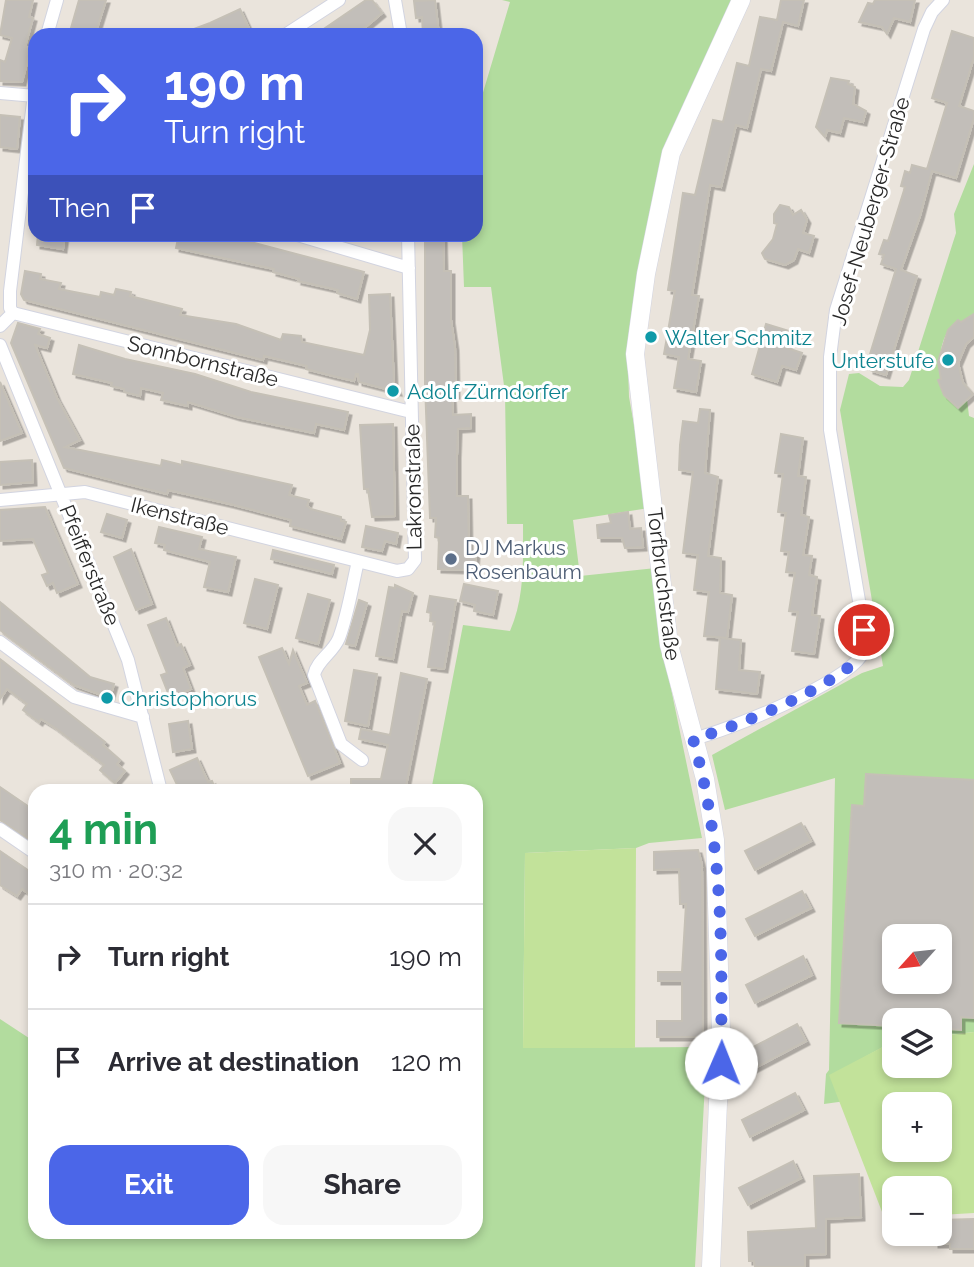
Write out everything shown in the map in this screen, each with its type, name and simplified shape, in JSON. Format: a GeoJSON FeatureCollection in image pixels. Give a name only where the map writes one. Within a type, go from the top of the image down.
{"type":"FeatureCollection","features":[{"type":"Feature","properties":{"kind":"main road","name":"Torfbruchstraße"},"geometry":{"type":"LineString","coordinates":[[711,1267],[720,1089],[720,915],[712,815],[669,645],[635,354],[642,299],[671,153],[741,0]]}},
{"type":"Feature","properties":{"kind":"street"},"geometry":{"type":"LineString","coordinates":[[49,28],[57,0]]}},
{"type":"Feature","properties":{"kind":"street"},"geometry":{"type":"LineString","coordinates":[[296,28],[339,0]]}},
{"type":"Feature","properties":{"kind":"street"},"geometry":{"type":"LineString","coordinates":[[395,0],[400,28]]}},
{"type":"Feature","properties":{"kind":"street","name":"Josef-Neuberger-Straße"},"geometry":{"type":"LineString","coordinates":[[693,739],[751,719],[837,677],[855,664],[864,651],[864,630],[830,430],[830,357],[836,310],[862,224],[924,29],[932,12],[943,0]]}},
{"type":"Feature","properties":{"kind":"street"},"geometry":{"type":"LineString","coordinates":[[0,93],[28,93]]}},
{"type":"Feature","properties":{"kind":"street"},"geometry":{"type":"LineString","coordinates":[[0,326],[7,305],[28,140]]}},
{"type":"Feature","properties":{"kind":"street"},"geometry":{"type":"LineString","coordinates":[[321,242],[409,268]]}},
{"type":"Feature","properties":{"kind":"street","name":"Lakronstraße"},"geometry":{"type":"LineString","coordinates":[[408,242],[415,559],[408,569]]}},
{"type":"Feature","properties":{"kind":"street","name":"Sonnbornstraße"},"geometry":{"type":"LineString","coordinates":[[7,305],[411,412]]}},
{"type":"Feature","properties":{"kind":"street","name":"Pfeifferstraße"},"geometry":{"type":"LineString","coordinates":[[0,345],[128,660],[159,784]]}},
{"type":"Feature","properties":{"kind":"street","name":"Ikenstraße"},"geometry":{"type":"LineString","coordinates":[[0,500],[85,492],[397,571],[408,569]]}},
{"type":"Feature","properties":{"kind":"street"},"geometry":{"type":"LineString","coordinates":[[358,561],[340,635],[317,665],[314,675],[341,744],[362,760]]}},
{"type":"Feature","properties":{"kind":"street"},"geometry":{"type":"LineString","coordinates":[[0,642],[74,697],[143,716]]}},
{"type":"Feature","properties":{"kind":"street"},"geometry":{"type":"LineString","coordinates":[[0,829],[28,848]]}},
{"type":"Feature","properties":{"kind":"green space"},"geometry":{"type":"Polygon","coordinates":[[[502,0],[732,0],[665,144],[631,320],[629,397],[649,508],[573,520],[580,576],[656,568],[663,650],[702,838],[649,843],[636,848],[525,853],[523,1048],[707,1047],[695,1267],[0,1267],[0,1019],[28,1037],[28,1239],[483,1239],[483,784],[432,784],[463,625],[510,631],[522,578],[523,524],[507,524],[505,393],[491,287],[464,287],[462,242],[483,242],[483,93],[510,2],[502,0]]]}},
{"type":"Feature","properties":{"kind":"green space"},"geometry":{"type":"Polygon","coordinates":[[[974,164],[974,314],[961,322],[958,320],[947,332],[942,347],[941,379],[938,381],[944,395],[959,407],[967,399],[969,416],[974,418],[974,1032],[952,1035],[952,1008],[882,1008],[882,1048],[850,1065],[882,1066],[882,1076],[853,1100],[824,1104],[826,1074],[829,1070],[835,778],[725,810],[712,755],[862,673],[883,666],[840,410],[849,374],[859,373],[880,386],[903,387],[909,380],[956,233],[954,214],[974,164]]]}},
{"type":"Feature","properties":{"kind":"green space"},"geometry":{"type":"Polygon","coordinates":[[[636,848],[635,1048],[523,1048],[525,853],[636,848]]]}},
{"type":"Feature","properties":{"kind":"green space"},"geometry":{"type":"Polygon","coordinates":[[[974,1032],[974,1213],[952,1214],[952,1176],[882,1176],[882,1212],[829,1075],[882,1047],[882,1078],[952,1078],[952,1035],[974,1032]]]}},
{"type":"Feature","properties":{"kind":"building"},"geometry":{"type":"Polygon","coordinates":[[[6,0],[33,0],[29,17],[33,18],[28,28],[25,47],[28,48],[28,59],[22,82],[0,81],[0,60],[5,62],[12,38],[0,35],[6,0]]]}},
{"type":"Feature","properties":{"kind":"building"},"geometry":{"type":"Polygon","coordinates":[[[79,0],[106,0],[97,28],[71,28],[79,0]]]}},
{"type":"Feature","properties":{"kind":"building"},"geometry":{"type":"Polygon","coordinates":[[[366,0],[372,0],[382,13],[364,28],[325,28],[366,0]]]}},
{"type":"Feature","properties":{"kind":"building"},"geometry":{"type":"Polygon","coordinates":[[[435,0],[438,28],[423,28],[422,17],[416,18],[414,1],[435,0]]]}},
{"type":"Feature","properties":{"kind":"building"},"geometry":{"type":"Polygon","coordinates":[[[781,0],[804,0],[798,26],[783,22],[771,71],[761,69],[747,128],[736,125],[721,187],[710,185],[692,295],[699,296],[688,359],[701,361],[696,392],[674,388],[679,357],[664,354],[675,291],[668,290],[683,193],[695,195],[713,120],[723,122],[737,63],[749,66],[760,17],[777,20],[781,0]]]}},
{"type":"Feature","properties":{"kind":"building"},"geometry":{"type":"Polygon","coordinates":[[[875,0],[915,0],[910,22],[894,18],[887,34],[882,27],[859,22],[868,3],[873,4],[875,0]]]}},
{"type":"Feature","properties":{"kind":"building"},"geometry":{"type":"Polygon","coordinates":[[[240,9],[249,28],[197,28],[240,9]]]}},
{"type":"Feature","properties":{"kind":"building"},"geometry":{"type":"Polygon","coordinates":[[[952,31],[974,38],[974,57],[959,106],[974,111],[974,118],[956,178],[932,171],[901,270],[917,276],[886,375],[870,370],[871,365],[867,364],[896,269],[881,264],[884,255],[879,254],[884,240],[888,241],[891,232],[905,187],[901,186],[905,171],[910,173],[912,165],[927,169],[947,103],[932,98],[952,31]]]}},
{"type":"Feature","properties":{"kind":"building"},"geometry":{"type":"Polygon","coordinates":[[[831,78],[849,81],[848,84],[855,87],[853,104],[866,111],[863,122],[844,118],[840,133],[827,130],[825,137],[816,127],[831,78]]]}},
{"type":"Feature","properties":{"kind":"building"},"geometry":{"type":"Polygon","coordinates":[[[0,115],[20,117],[17,149],[0,147],[0,115]]]}},
{"type":"Feature","properties":{"kind":"building"},"geometry":{"type":"Polygon","coordinates":[[[780,205],[789,207],[793,215],[801,210],[807,220],[803,233],[814,236],[809,253],[798,249],[794,260],[785,265],[765,259],[762,253],[773,239],[777,224],[774,223],[774,214],[780,205]]]}},
{"type":"Feature","properties":{"kind":"building"},"geometry":{"type":"Polygon","coordinates":[[[37,242],[64,242],[63,249],[37,245],[37,242]]]}},
{"type":"Feature","properties":{"kind":"building"},"geometry":{"type":"Polygon","coordinates":[[[177,242],[251,242],[364,272],[357,299],[337,293],[338,290],[273,272],[274,269],[176,248],[177,242]]]}},
{"type":"Feature","properties":{"kind":"building"},"geometry":{"type":"Polygon","coordinates":[[[425,242],[443,242],[444,271],[451,271],[456,395],[452,395],[453,415],[471,414],[471,428],[458,429],[457,455],[457,496],[468,496],[469,553],[476,553],[475,564],[469,564],[468,570],[438,569],[439,538],[435,537],[436,518],[430,518],[425,384],[425,242]]]}},
{"type":"Feature","properties":{"kind":"building"},"geometry":{"type":"Polygon","coordinates":[[[25,271],[41,274],[40,279],[61,283],[59,289],[100,297],[101,292],[114,295],[116,289],[131,292],[130,296],[182,309],[180,315],[236,324],[281,340],[283,334],[301,336],[302,342],[364,355],[370,330],[369,295],[390,294],[394,384],[398,392],[359,382],[358,374],[354,381],[306,369],[307,366],[264,356],[263,360],[24,300],[21,294],[25,271]]]}},
{"type":"Feature","properties":{"kind":"building","name":"Unterstufe"},"geometry":{"type":"Polygon","coordinates":[[[974,314],[974,337],[966,344],[958,363],[963,383],[973,394],[958,408],[944,395],[938,380],[941,379],[938,362],[948,330],[958,320],[961,322],[974,314]]]}},
{"type":"Feature","properties":{"kind":"building"},"geometry":{"type":"Polygon","coordinates":[[[18,323],[40,329],[38,334],[50,338],[47,348],[35,345],[57,398],[80,440],[65,447],[161,466],[162,460],[182,465],[182,461],[292,485],[289,495],[309,500],[307,506],[311,509],[341,517],[341,521],[346,522],[341,539],[290,526],[291,520],[230,504],[168,490],[167,494],[64,468],[11,343],[18,323]]]}},
{"type":"Feature","properties":{"kind":"building"},"geometry":{"type":"Polygon","coordinates":[[[766,324],[792,332],[787,348],[802,353],[796,370],[782,366],[777,382],[752,374],[766,324]]]}},
{"type":"Feature","properties":{"kind":"building"},"geometry":{"type":"Polygon","coordinates":[[[79,345],[125,359],[195,374],[251,392],[348,412],[344,430],[316,424],[314,433],[237,417],[188,402],[188,406],[161,400],[163,393],[141,388],[140,396],[124,392],[124,389],[111,386],[112,383],[73,374],[79,345]]]}},
{"type":"Feature","properties":{"kind":"building"},"geometry":{"type":"Polygon","coordinates":[[[0,382],[22,433],[0,441],[0,382]]]}},
{"type":"Feature","properties":{"kind":"building"},"geometry":{"type":"Polygon","coordinates":[[[700,409],[710,410],[705,473],[718,477],[708,556],[721,558],[720,593],[732,595],[727,638],[704,636],[709,592],[694,590],[698,555],[683,553],[693,472],[679,470],[680,445],[683,421],[698,423],[700,409]]]}},
{"type":"Feature","properties":{"kind":"building"},"geometry":{"type":"Polygon","coordinates":[[[393,424],[395,516],[372,517],[368,489],[364,489],[360,425],[393,424]]]}},
{"type":"Feature","properties":{"kind":"building"},"geometry":{"type":"Polygon","coordinates":[[[781,434],[803,438],[798,476],[806,477],[801,515],[809,517],[803,555],[812,556],[809,575],[817,577],[812,615],[820,616],[814,654],[792,651],[798,612],[789,611],[795,573],[786,572],[789,552],[781,551],[786,513],[778,512],[783,474],[775,473],[781,434]]]}},
{"type":"Feature","properties":{"kind":"building"},"geometry":{"type":"Polygon","coordinates":[[[32,460],[33,482],[0,485],[0,462],[32,460]]]}},
{"type":"Feature","properties":{"kind":"building"},"geometry":{"type":"Polygon","coordinates":[[[45,507],[78,584],[57,593],[53,583],[47,586],[42,575],[48,573],[33,539],[0,541],[0,510],[45,507]]]}},
{"type":"Feature","properties":{"kind":"building"},"geometry":{"type":"Polygon","coordinates":[[[628,512],[630,529],[641,528],[643,547],[625,548],[622,538],[598,538],[597,525],[611,523],[609,515],[628,512]]]}},
{"type":"Feature","properties":{"kind":"building"},"geometry":{"type":"Polygon","coordinates":[[[107,514],[127,520],[122,538],[101,532],[107,514]]]}},
{"type":"Feature","properties":{"kind":"building"},"geometry":{"type":"Polygon","coordinates":[[[366,526],[398,533],[396,544],[385,541],[382,551],[362,547],[366,526]]]}},
{"type":"Feature","properties":{"kind":"building"},"geometry":{"type":"Polygon","coordinates":[[[159,527],[202,537],[199,549],[236,557],[228,592],[204,587],[210,562],[164,550],[165,545],[155,543],[159,527]]]}},
{"type":"Feature","properties":{"kind":"building"},"geometry":{"type":"Polygon","coordinates":[[[131,549],[152,604],[136,610],[114,557],[131,549]]]}},
{"type":"Feature","properties":{"kind":"building"},"geometry":{"type":"Polygon","coordinates":[[[273,550],[334,565],[332,574],[271,559],[273,550]]]}},
{"type":"Feature","properties":{"kind":"building"},"geometry":{"type":"Polygon","coordinates":[[[255,579],[278,585],[267,629],[244,623],[255,579]]]}},
{"type":"Feature","properties":{"kind":"building"},"geometry":{"type":"Polygon","coordinates":[[[464,584],[498,591],[493,615],[474,611],[475,605],[460,601],[464,584]]]}},
{"type":"Feature","properties":{"kind":"building"},"geometry":{"type":"Polygon","coordinates":[[[395,585],[413,593],[408,612],[402,611],[393,659],[376,656],[389,587],[395,588],[395,585]]]}},
{"type":"Feature","properties":{"kind":"building"},"geometry":{"type":"Polygon","coordinates":[[[308,594],[330,600],[318,644],[296,638],[308,594]]]}},
{"type":"Feature","properties":{"kind":"building"},"geometry":{"type":"Polygon","coordinates":[[[430,596],[456,600],[444,669],[428,667],[435,622],[430,621],[431,613],[427,612],[430,596]]]}},
{"type":"Feature","properties":{"kind":"building"},"geometry":{"type":"Polygon","coordinates":[[[359,600],[367,603],[355,646],[346,644],[359,600]]]}},
{"type":"Feature","properties":{"kind":"building"},"geometry":{"type":"Polygon","coordinates":[[[0,602],[90,677],[114,684],[110,698],[74,685],[0,630],[0,602]]]}},
{"type":"Feature","properties":{"kind":"building"},"geometry":{"type":"Polygon","coordinates":[[[166,618],[177,646],[181,644],[190,665],[183,668],[191,689],[170,698],[161,675],[167,673],[148,625],[166,618]]]}},
{"type":"Feature","properties":{"kind":"building"},"geometry":{"type":"Polygon","coordinates":[[[720,638],[741,640],[739,670],[760,672],[757,694],[716,689],[720,638]]]}},
{"type":"Feature","properties":{"kind":"building"},"geometry":{"type":"Polygon","coordinates":[[[282,648],[289,664],[293,650],[307,683],[299,686],[307,705],[315,701],[340,763],[308,776],[259,657],[282,648]]]}},
{"type":"Feature","properties":{"kind":"building"},"geometry":{"type":"Polygon","coordinates":[[[0,659],[105,742],[103,745],[120,760],[117,764],[125,771],[115,783],[100,770],[104,765],[54,727],[41,719],[39,722],[23,710],[27,704],[7,689],[0,699],[0,659]]]}},
{"type":"Feature","properties":{"kind":"building"},"geometry":{"type":"Polygon","coordinates":[[[354,670],[377,674],[368,726],[345,721],[354,670]]]}},
{"type":"Feature","properties":{"kind":"building"},"geometry":{"type":"Polygon","coordinates":[[[401,673],[427,679],[406,784],[351,784],[351,779],[381,779],[388,745],[359,739],[361,729],[390,735],[401,673]]]}},
{"type":"Feature","properties":{"kind":"building"},"geometry":{"type":"Polygon","coordinates":[[[188,721],[192,749],[173,752],[169,724],[188,721]]]}},
{"type":"Feature","properties":{"kind":"building"},"geometry":{"type":"Polygon","coordinates":[[[197,758],[208,782],[212,781],[213,784],[177,784],[170,770],[197,758]]]}},
{"type":"Feature","properties":{"kind":"building"},"geometry":{"type":"Polygon","coordinates":[[[866,774],[974,780],[974,1018],[961,1017],[961,1030],[952,1029],[952,1008],[882,1008],[882,1025],[839,1023],[852,805],[864,806],[866,774]]]}},
{"type":"Feature","properties":{"kind":"building"},"geometry":{"type":"Polygon","coordinates":[[[0,787],[28,806],[28,838],[0,820],[0,787]]]}},
{"type":"Feature","properties":{"kind":"building"},"geometry":{"type":"Polygon","coordinates":[[[801,823],[811,841],[755,870],[745,851],[801,823]]]}},
{"type":"Feature","properties":{"kind":"building"},"geometry":{"type":"Polygon","coordinates":[[[698,850],[702,865],[703,1037],[657,1037],[657,1021],[682,1021],[682,981],[658,981],[658,972],[682,972],[686,904],[680,904],[679,869],[654,870],[654,852],[698,850]]]}},
{"type":"Feature","properties":{"kind":"building"},"geometry":{"type":"Polygon","coordinates":[[[0,851],[28,870],[28,893],[22,889],[17,896],[0,885],[0,851]]]}},
{"type":"Feature","properties":{"kind":"building"},"geometry":{"type":"Polygon","coordinates":[[[802,891],[811,908],[755,936],[746,919],[802,891]]]}},
{"type":"Feature","properties":{"kind":"building"},"geometry":{"type":"Polygon","coordinates":[[[803,956],[812,975],[755,1003],[746,985],[803,956]]]}},
{"type":"Feature","properties":{"kind":"building"},"geometry":{"type":"Polygon","coordinates":[[[797,1024],[806,1041],[753,1069],[744,1052],[797,1024]]]}},
{"type":"Feature","properties":{"kind":"building"},"geometry":{"type":"Polygon","coordinates":[[[795,1093],[804,1110],[750,1137],[742,1120],[795,1093]]]}},
{"type":"Feature","properties":{"kind":"building"},"geometry":{"type":"Polygon","coordinates":[[[793,1161],[801,1178],[748,1205],[739,1188],[793,1161]]]}},
{"type":"Feature","properties":{"kind":"building"},"geometry":{"type":"Polygon","coordinates":[[[859,1174],[861,1217],[826,1219],[826,1254],[805,1255],[805,1267],[755,1267],[754,1261],[749,1261],[748,1232],[816,1228],[814,1176],[859,1174]]]}},
{"type":"Feature","properties":{"kind":"building"},"geometry":{"type":"Polygon","coordinates":[[[974,1219],[974,1249],[950,1249],[952,1220],[974,1219]]]}},
{"type":"Feature","properties":{"kind":"place","name":"Walter Schmitz"},"geometry":{"type":"Point","coordinates":[651,337]}},
{"type":"Feature","properties":{"kind":"place","name":"Unterstufe"},"geometry":{"type":"Point","coordinates":[948,360]}},
{"type":"Feature","properties":{"kind":"place","name":"Adolf Zürndorfer"},"geometry":{"type":"Point","coordinates":[393,391]}},
{"type":"Feature","properties":{"kind":"place","name":"DJ Markus Rosenbaum"},"geometry":{"type":"Point","coordinates":[451,559]}},
{"type":"Feature","properties":{"kind":"place","name":"Christophorus"},"geometry":{"type":"Point","coordinates":[107,698]}},
{"type":"Feature","properties":{"kind":"route"},"geometry":{"type":"LineString","coordinates":[[721,1063],[720,915],[715,840],[705,779],[693,739],[720,732],[751,719],[848,670],[864,651],[864,630]]}}]}
